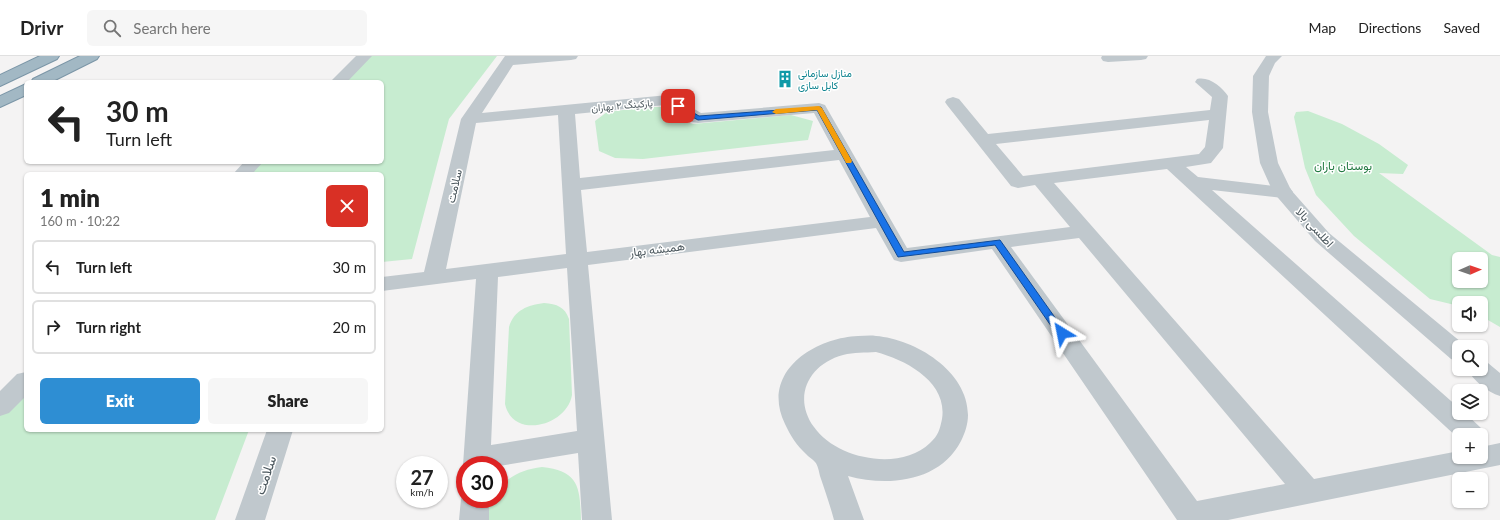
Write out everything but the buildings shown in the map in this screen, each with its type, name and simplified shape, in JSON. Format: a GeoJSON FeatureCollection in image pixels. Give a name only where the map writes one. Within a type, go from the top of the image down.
{"type":"FeatureCollection","features":[{"type":"Feature","properties":{"kind":"highway"},"geometry":{"type":"LineString","coordinates":[[0,81],[52,56]]}},
{"type":"Feature","properties":{"kind":"highway"},"geometry":{"type":"LineString","coordinates":[[43,80],[92,56]]}},
{"type":"Feature","properties":{"kind":"highway"},"geometry":{"type":"LineString","coordinates":[[0,102],[24,90]]}},
{"type":"Feature","properties":{"kind":"street"},"geometry":{"type":"LineString","coordinates":[[340,80],[365,56]]}},
{"type":"Feature","properties":{"kind":"street"},"geometry":{"type":"LineString","coordinates":[[510,59],[571,56]]}},
{"type":"Feature","properties":{"kind":"street"},"geometry":{"type":"LineString","coordinates":[[1108,58],[1141,56]]}},
{"type":"Feature","properties":{"kind":"street","name":"اطلسی بالا"},"geometry":{"type":"LineString","coordinates":[[1275,56],[1269,61],[1261,76],[1260,112],[1269,163],[1283,192],[1322,237],[1452,347]]}},
{"type":"Feature","properties":{"kind":"street","name":"سلامت"},"geometry":{"type":"LineString","coordinates":[[433,278],[469,119],[510,59]]}},
{"type":"Feature","properties":{"kind":"street"},"geometry":{"type":"LineString","coordinates":[[953,102],[1018,182],[1205,158],[1214,148],[1220,96],[1203,82]]}},
{"type":"Feature","properties":{"kind":"street","name":"پارکینگ ۲ بهاران"},"geometry":{"type":"LineString","coordinates":[[469,119],[668,100],[698,118],[819,108],[845,154]]}},
{"type":"Feature","properties":{"kind":"street"},"geometry":{"type":"LineString","coordinates":[[566,110],[597,520]]}},
{"type":"Feature","properties":{"kind":"street"},"geometry":{"type":"LineString","coordinates":[[985,140],[1218,114]]}},
{"type":"Feature","properties":{"kind":"street"},"geometry":{"type":"LineString","coordinates":[[572,185],[845,154],[901,255],[1084,231]]}},
{"type":"Feature","properties":{"kind":"street"},"geometry":{"type":"LineString","coordinates":[[1171,163],[1464,428]]}},
{"type":"Feature","properties":{"kind":"street"},"geometry":{"type":"LineString","coordinates":[[244,172],[252,164]]}},
{"type":"Feature","properties":{"kind":"street"},"geometry":{"type":"LineString","coordinates":[[1040,179],[1308,492]]}},
{"type":"Feature","properties":{"kind":"street"},"geometry":{"type":"LineString","coordinates":[[1191,182],[1283,192]]}},
{"type":"Feature","properties":{"kind":"street","name":"همیشه بهار"},"geometry":{"type":"LineString","coordinates":[[433,278],[882,220]]}},
{"type":"Feature","properties":{"kind":"street"},"geometry":{"type":"LineString","coordinates":[[997,242],[1193,518],[1492,450]]}},
{"type":"Feature","properties":{"kind":"street"},"geometry":{"type":"LineString","coordinates":[[477,456],[488,271]]}},
{"type":"Feature","properties":{"kind":"street"},"geometry":{"type":"LineString","coordinates":[[384,284],[433,278]]}},
{"type":"Feature","properties":{"kind":"street"},"geometry":{"type":"LineString","coordinates":[[827,456],[854,467],[883,471],[911,466],[934,455],[950,438],[956,418],[953,397],[942,378],[924,361],[901,350],[876,344],[851,345],[827,351],[808,362],[795,378],[790,398],[794,418],[806,439],[827,456],[849,520]]}},
{"type":"Feature","properties":{"kind":"street"},"geometry":{"type":"LineString","coordinates":[[1487,376],[1500,387]]}},
{"type":"Feature","properties":{"kind":"street"},"geometry":{"type":"LineString","coordinates":[[0,406],[24,383]]}},
{"type":"Feature","properties":{"kind":"street","name":"سلامت"},"geometry":{"type":"LineString","coordinates":[[250,520],[279,432]]}},
{"type":"Feature","properties":{"kind":"street"},"geometry":{"type":"LineString","coordinates":[[504,456],[591,440]]}},
{"type":"Feature","properties":{"kind":"street"},"geometry":{"type":"LineString","coordinates":[[474,520],[475,508]]}},
{"type":"Feature","properties":{"kind":"green space"},"geometry":{"type":"Polygon","coordinates":[[[359,56],[497,56],[449,119],[412,259],[384,262],[384,172],[236,172],[245,164],[384,164],[384,80],[333,80],[359,56]]]}},
{"type":"Feature","properties":{"kind":"green space"},"geometry":{"type":"Polygon","coordinates":[[[647,107],[665,107],[673,118],[693,124],[791,115],[813,121],[808,140],[643,159],[615,158],[599,151],[595,121],[607,112],[647,107]]]}},
{"type":"Feature","properties":{"kind":"green space","name":"بوستان باران"},"geometry":{"type":"Polygon","coordinates":[[[1308,111],[1342,124],[1379,144],[1408,165],[1403,174],[1379,173],[1488,252],[1452,252],[1452,288],[1488,288],[1488,252],[1500,257],[1500,327],[1488,320],[1488,296],[1452,296],[1452,304],[1430,299],[1354,236],[1316,195],[1305,168],[1294,117],[1296,112],[1308,111]]]}},
{"type":"Feature","properties":{"kind":"green space"},"geometry":{"type":"Polygon","coordinates":[[[544,303],[553,304],[560,307],[569,319],[572,395],[568,406],[561,415],[540,425],[528,425],[518,422],[510,415],[505,404],[509,327],[514,316],[522,309],[532,305],[544,303]]]}},
{"type":"Feature","properties":{"kind":"green space"},"geometry":{"type":"Polygon","coordinates":[[[24,373],[24,432],[248,432],[215,520],[0,520],[0,395],[24,373]]]}},
{"type":"Feature","properties":{"kind":"green space"},"geometry":{"type":"Polygon","coordinates":[[[542,467],[554,469],[564,472],[570,477],[578,490],[581,520],[486,520],[489,508],[508,508],[508,480],[519,473],[542,467]]]}},
{"type":"Feature","properties":{"kind":"slow traffic"},"geometry":{"type":"LineString","coordinates":[[776,112],[819,108],[849,161]]}},
{"type":"Feature","properties":{"kind":"place","name":"منازل سازمانی کابل سازی"},"geometry":{"type":"Point","coordinates":[785,79]}},
{"type":"Feature","properties":{"kind":"route"},"geometry":{"type":"LineString","coordinates":[[678,106],[698,118],[819,108],[901,255],[997,242],[1062,333]]}}]}
